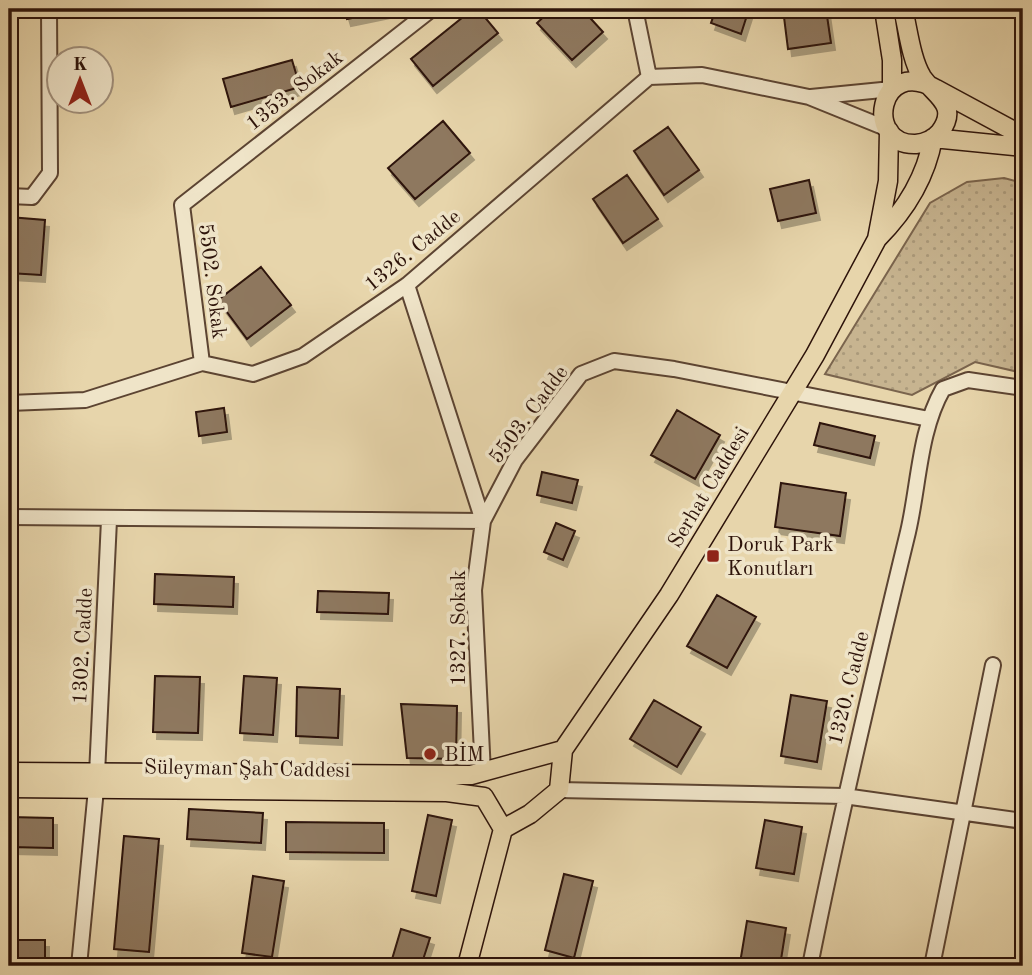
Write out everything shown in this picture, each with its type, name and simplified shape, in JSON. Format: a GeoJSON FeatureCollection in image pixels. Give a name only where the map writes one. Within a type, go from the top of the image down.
{"type":"FeatureCollection","features":[{"type":"Feature","properties":{"kind":"main road"},"geometry":{"type":"LineString","coordinates":[[877,239],[888,181],[888,130],[883,109],[892,89],[892,60],[884,9]]}},
{"type":"Feature","properties":{"kind":"main road"},"geometry":{"type":"LineString","coordinates":[[877,239],[900,215],[930,157],[933,138],[944,123],[946,114],[946,105],[936,89],[922,77],[903,9]]}},
{"type":"Feature","properties":{"kind":"main road"},"geometry":{"type":"LineString","coordinates":[[892,89],[904,82],[917,81],[1023,136]]}},
{"type":"Feature","properties":{"kind":"main road"},"geometry":{"type":"LineString","coordinates":[[888,130],[895,138],[913,144],[933,138],[1023,147]]}},
{"type":"Feature","properties":{"kind":"main road","name":"Serhat Caddesi"},"geometry":{"type":"LineString","coordinates":[[559,789],[563,750],[669,595],[793,391],[877,239]]}},
{"type":"Feature","properties":{"kind":"main road"},"geometry":{"type":"LineString","coordinates":[[477,774],[510,762],[563,750]]}},
{"type":"Feature","properties":{"kind":"main road"},"geometry":{"type":"LineString","coordinates":[[467,966],[503,829],[484,797],[510,762]]}},
{"type":"Feature","properties":{"kind":"main road","name":"Süleyman Şah Caddesi"},"geometry":{"type":"LineString","coordinates":[[9,772],[97,781],[447,792],[484,797]]}},
{"type":"Feature","properties":{"kind":"main road","name":"Süleyman Şah Caddesi"},"geometry":{"type":"LineString","coordinates":[[9,788],[97,781],[477,774]]}},
{"type":"Feature","properties":{"kind":"main road"},"geometry":{"type":"LineString","coordinates":[[503,829],[530,814],[559,789]]}},
{"type":"Feature","properties":{"kind":"street"},"geometry":{"type":"LineString","coordinates":[[9,196],[32,197],[50,173],[49,9]]}},
{"type":"Feature","properties":{"kind":"street","name":"1353. Sokak"},"geometry":{"type":"LineString","coordinates":[[182,205],[432,9]]}},
{"type":"Feature","properties":{"kind":"street"},"geometry":{"type":"LineString","coordinates":[[635,9],[649,77],[702,75],[809,97],[888,130]]}},
{"type":"Feature","properties":{"kind":"street","name":"1326. Cadde"},"geometry":{"type":"LineString","coordinates":[[9,403],[85,400],[202,363],[253,374],[303,356],[407,285],[649,77]]}},
{"type":"Feature","properties":{"kind":"street"},"geometry":{"type":"LineString","coordinates":[[809,97],[892,89]]}},
{"type":"Feature","properties":{"kind":"street","name":"5502. Sokak"},"geometry":{"type":"LineString","coordinates":[[182,205],[202,363]]}},
{"type":"Feature","properties":{"kind":"street","name":"1327. Sokak"},"geometry":{"type":"LineString","coordinates":[[407,285],[483,521],[474,590],[477,774]]}},
{"type":"Feature","properties":{"kind":"street","name":"5503. Cadde"},"geometry":{"type":"LineString","coordinates":[[483,521],[515,460],[582,374],[614,361],[674,369],[929,419]]}},
{"type":"Feature","properties":{"kind":"street","name":"1320. Cadde"},"geometry":{"type":"LineString","coordinates":[[810,966],[844,796],[915,501],[929,419],[943,389],[968,380],[1023,388]]}},
{"type":"Feature","properties":{"kind":"street"},"geometry":{"type":"LineString","coordinates":[[9,517],[109,520],[483,521]]}},
{"type":"Feature","properties":{"kind":"street","name":"1302. Cadde"},"geometry":{"type":"LineString","coordinates":[[79,966],[97,781],[109,520]]}},
{"type":"Feature","properties":{"kind":"street"},"geometry":{"type":"LineString","coordinates":[[932,966],[993,665]]}},
{"type":"Feature","properties":{"kind":"street"},"geometry":{"type":"LineString","coordinates":[[559,789],[844,796],[1023,821]]}},
{"type":"Feature","properties":{"kind":"shaded area"},"geometry":{"type":"Polygon","coordinates":[[[1004,178],[1023,183],[1023,373],[975,362],[912,395],[825,374],[930,203],[967,182],[1004,178]]]}},
{"type":"Feature","properties":{"kind":"building"},"geometry":{"type":"Polygon","coordinates":[[[344,9],[396,9],[347,19],[344,9]]]}},
{"type":"Feature","properties":{"kind":"building"},"geometry":{"type":"Polygon","coordinates":[[[473,9],[478,9],[498,33],[433,86],[411,59],[473,9]]]}},
{"type":"Feature","properties":{"kind":"building"},"geometry":{"type":"Polygon","coordinates":[[[552,9],[582,9],[603,32],[572,60],[537,23],[552,9]]]}},
{"type":"Feature","properties":{"kind":"building"},"geometry":{"type":"Polygon","coordinates":[[[716,9],[749,9],[741,34],[711,23],[716,9]]]}},
{"type":"Feature","properties":{"kind":"building"},"geometry":{"type":"Polygon","coordinates":[[[783,9],[826,9],[831,43],[788,49],[783,9]]]}},
{"type":"Feature","properties":{"kind":"building"},"geometry":{"type":"Polygon","coordinates":[[[292,60],[300,87],[231,107],[223,79],[292,60]]]}},
{"type":"Feature","properties":{"kind":"building"},"geometry":{"type":"Polygon","coordinates":[[[443,121],[470,153],[415,199],[388,168],[443,121]]]}},
{"type":"Feature","properties":{"kind":"building"},"geometry":{"type":"Polygon","coordinates":[[[668,127],[699,170],[664,195],[634,151],[668,127]]]}},
{"type":"Feature","properties":{"kind":"building"},"geometry":{"type":"Polygon","coordinates":[[[627,175],[658,219],[623,243],[593,199],[627,175]]]}},
{"type":"Feature","properties":{"kind":"building"},"geometry":{"type":"Polygon","coordinates":[[[809,180],[816,213],[778,221],[770,189],[809,180]]]}},
{"type":"Feature","properties":{"kind":"building"},"geometry":{"type":"Polygon","coordinates":[[[9,217],[45,220],[41,275],[9,273],[9,217]]]}},
{"type":"Feature","properties":{"kind":"building"},"geometry":{"type":"Polygon","coordinates":[[[261,267],[291,305],[247,339],[218,300],[261,267]]]}},
{"type":"Feature","properties":{"kind":"building"},"geometry":{"type":"Polygon","coordinates":[[[224,408],[227,432],[199,436],[196,412],[224,408]]]}},
{"type":"Feature","properties":{"kind":"building"},"geometry":{"type":"Polygon","coordinates":[[[677,410],[720,435],[695,479],[651,455],[677,410]]]}},
{"type":"Feature","properties":{"kind":"building"},"geometry":{"type":"Polygon","coordinates":[[[820,423],[875,436],[870,458],[814,445],[820,423]]]}},
{"type":"Feature","properties":{"kind":"building"},"geometry":{"type":"Polygon","coordinates":[[[542,472],[578,480],[572,503],[537,495],[542,472]]]}},
{"type":"Feature","properties":{"kind":"building"},"geometry":{"type":"Polygon","coordinates":[[[781,483],[846,493],[840,536],[775,527],[781,483]]]}},
{"type":"Feature","properties":{"kind":"building"},"geometry":{"type":"Polygon","coordinates":[[[556,523],[575,531],[563,560],[544,552],[556,523]]]}},
{"type":"Feature","properties":{"kind":"building"},"geometry":{"type":"Polygon","coordinates":[[[155,574],[234,577],[233,607],[154,604],[155,574]]]}},
{"type":"Feature","properties":{"kind":"building"},"geometry":{"type":"Polygon","coordinates":[[[318,591],[389,593],[388,614],[317,612],[318,591]]]}},
{"type":"Feature","properties":{"kind":"building"},"geometry":{"type":"Polygon","coordinates":[[[717,595],[756,617],[727,668],[687,646],[717,595]]]}},
{"type":"Feature","properties":{"kind":"building"},"geometry":{"type":"Polygon","coordinates":[[[155,676],[200,677],[198,733],[153,732],[155,676]]]}},
{"type":"Feature","properties":{"kind":"building"},"geometry":{"type":"Polygon","coordinates":[[[244,676],[277,678],[273,735],[240,733],[244,676]]]}},
{"type":"Feature","properties":{"kind":"building"},"geometry":{"type":"Polygon","coordinates":[[[297,687],[340,689],[338,738],[296,736],[297,687]]]}},
{"type":"Feature","properties":{"kind":"building"},"geometry":{"type":"Polygon","coordinates":[[[791,695],[827,701],[817,762],[781,756],[791,695]]]}},
{"type":"Feature","properties":{"kind":"building"},"geometry":{"type":"Polygon","coordinates":[[[654,700],[701,727],[677,767],[630,739],[654,700]]]}},
{"type":"Feature","properties":{"kind":"building"},"geometry":{"type":"Polygon","coordinates":[[[401,704],[457,706],[456,759],[407,758],[401,704]]]}},
{"type":"Feature","properties":{"kind":"building"},"geometry":{"type":"Polygon","coordinates":[[[189,809],[263,813],[261,843],[187,839],[189,809]]]}},
{"type":"Feature","properties":{"kind":"building"},"geometry":{"type":"Polygon","coordinates":[[[428,815],[452,820],[436,896],[412,891],[428,815]]]}},
{"type":"Feature","properties":{"kind":"building"},"geometry":{"type":"Polygon","coordinates":[[[9,817],[53,818],[53,848],[9,847],[9,817]]]}},
{"type":"Feature","properties":{"kind":"building"},"geometry":{"type":"Polygon","coordinates":[[[765,820],[802,827],[794,874],[756,868],[765,820]]]}},
{"type":"Feature","properties":{"kind":"building"},"geometry":{"type":"Polygon","coordinates":[[[286,822],[384,823],[384,853],[286,852],[286,822]]]}},
{"type":"Feature","properties":{"kind":"building"},"geometry":{"type":"Polygon","coordinates":[[[124,836],[159,839],[149,952],[114,949],[124,836]]]}},
{"type":"Feature","properties":{"kind":"building"},"geometry":{"type":"Polygon","coordinates":[[[564,874],[593,881],[574,958],[545,950],[564,874]]]}},
{"type":"Feature","properties":{"kind":"building"},"geometry":{"type":"Polygon","coordinates":[[[253,876],[284,881],[272,957],[242,953],[253,876]]]}},
{"type":"Feature","properties":{"kind":"building"},"geometry":{"type":"Polygon","coordinates":[[[747,921],[786,928],[780,966],[740,963],[747,921]]]}},
{"type":"Feature","properties":{"kind":"building"},"geometry":{"type":"Polygon","coordinates":[[[401,929],[430,938],[421,966],[390,966],[401,929]]]}},
{"type":"Feature","properties":{"kind":"building"},"geometry":{"type":"Polygon","coordinates":[[[9,940],[45,940],[45,966],[9,966],[9,940]]]}},
{"type":"Feature","properties":{"kind":"place","name":"Doruk Park Konutları"},"geometry":{"type":"Point","coordinates":[713,556]}},
{"type":"Feature","properties":{"kind":"place","name":"BİM"},"geometry":{"type":"Point","coordinates":[430,754]}}]}
